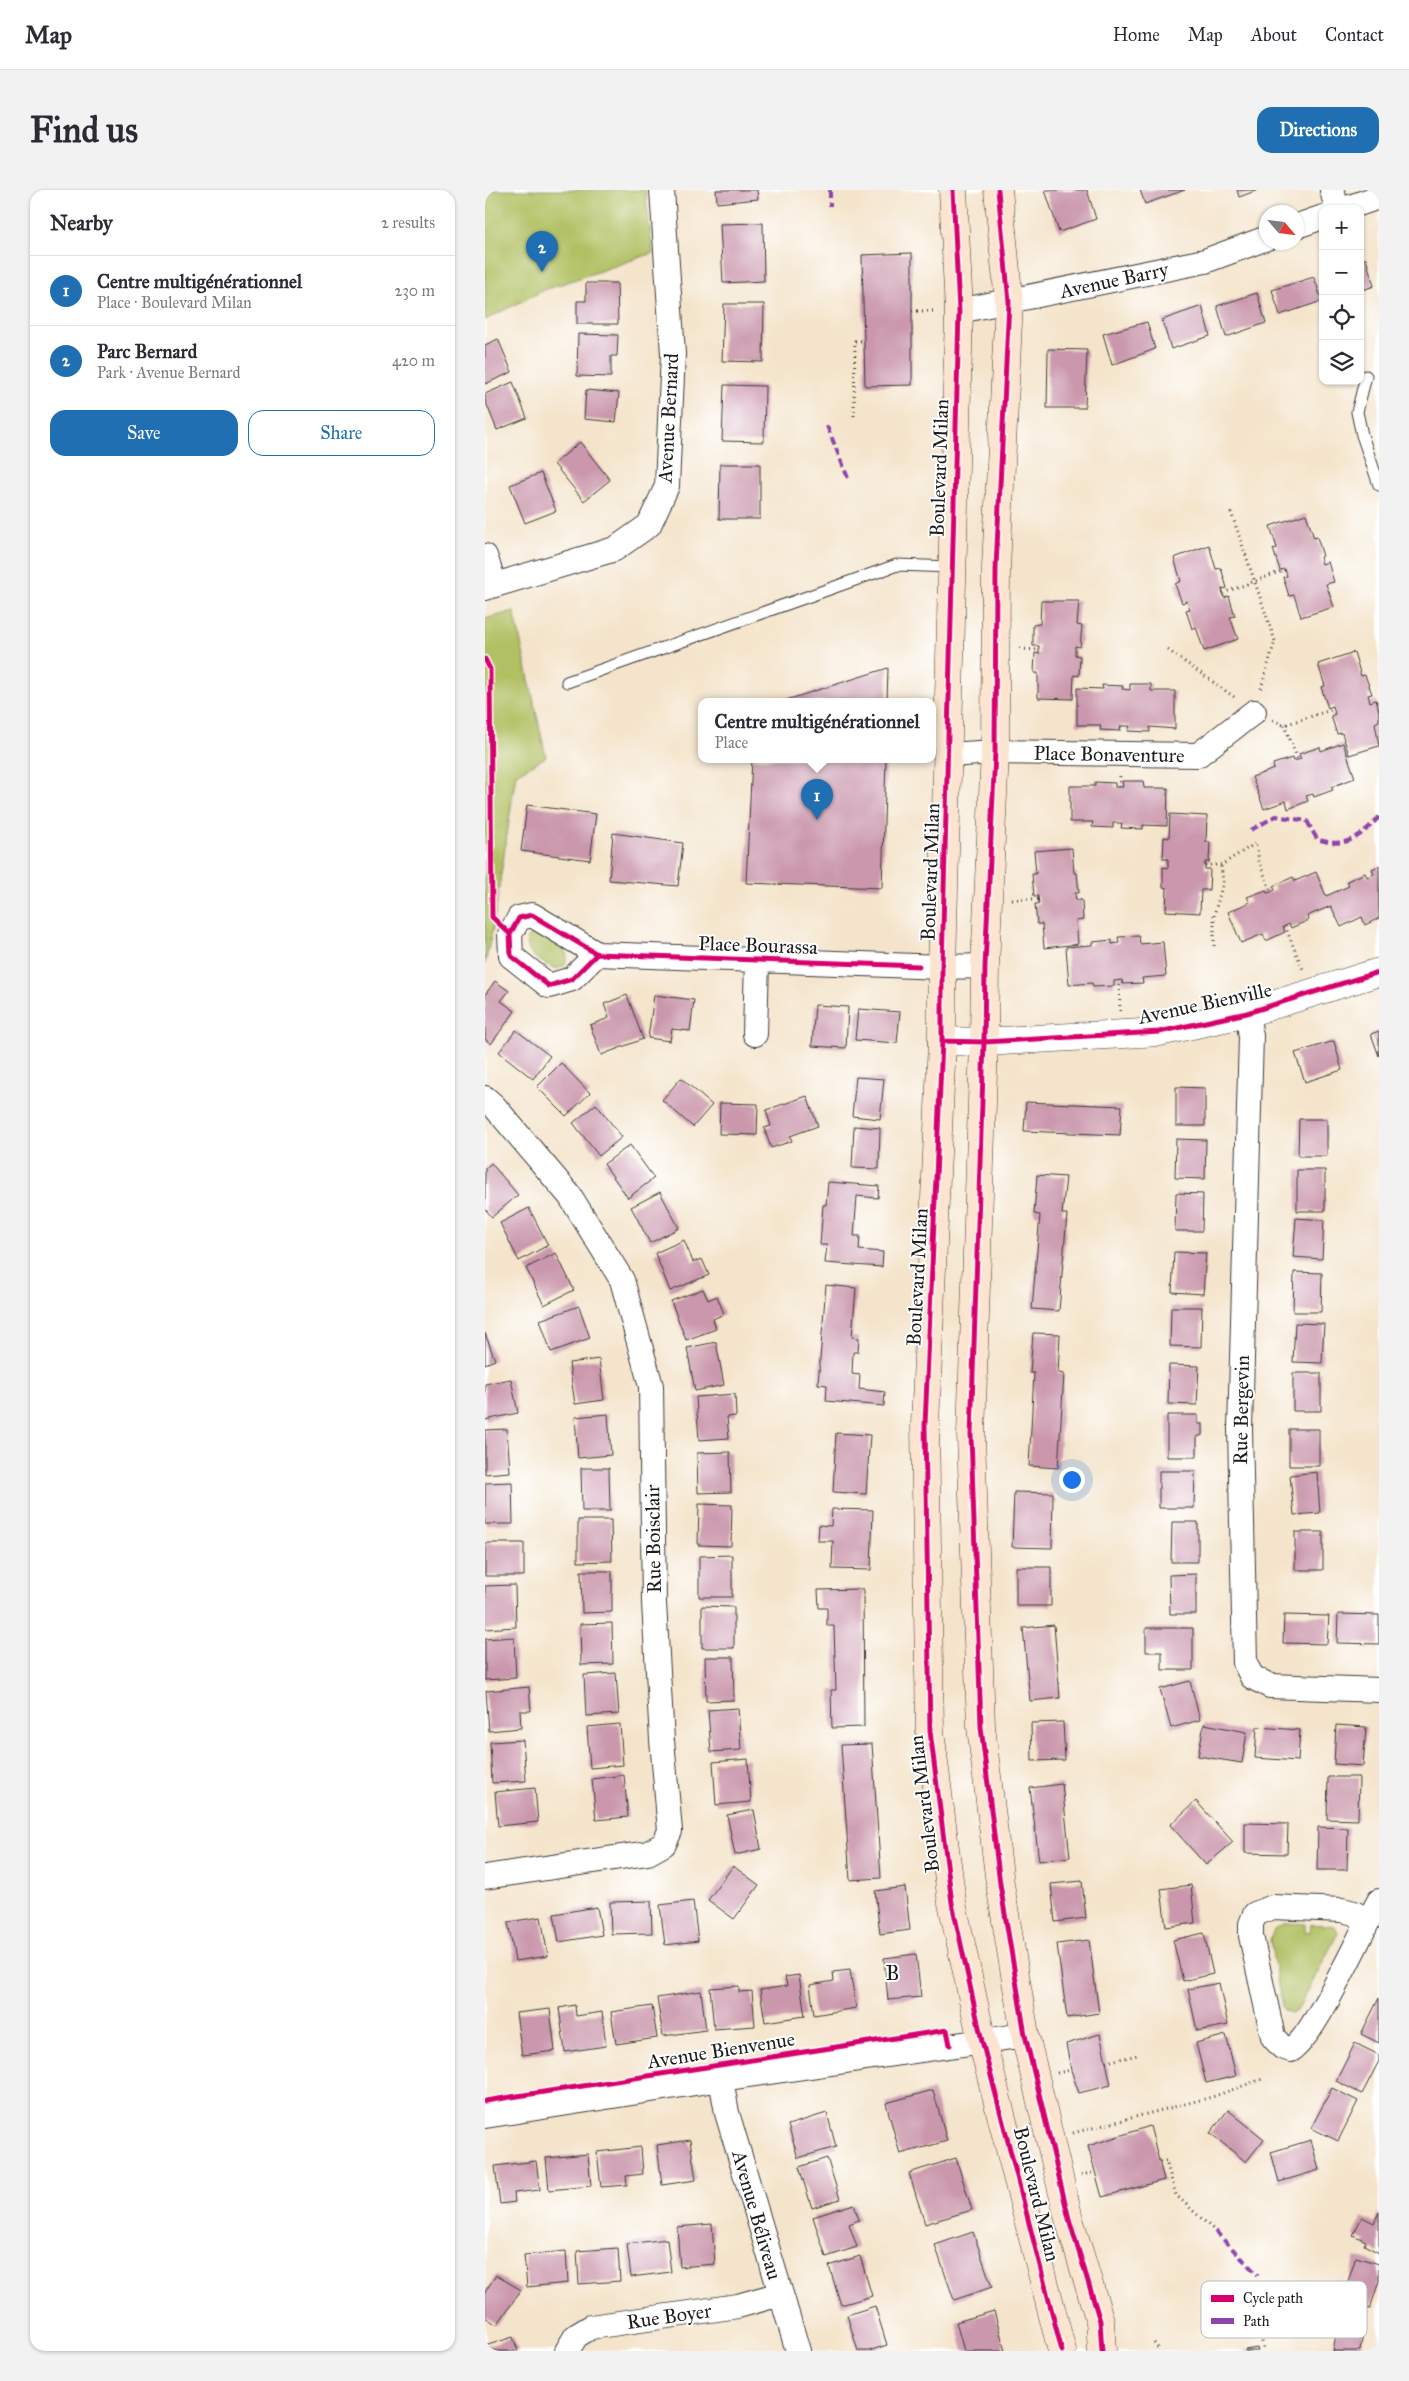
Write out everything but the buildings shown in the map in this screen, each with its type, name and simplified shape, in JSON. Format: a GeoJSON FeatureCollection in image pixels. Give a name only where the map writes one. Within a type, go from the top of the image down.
{"type":"FeatureCollection","features":[{"type":"Feature","properties":{"kind":"main road","name":"Boulevard Milan"},"geometry":{"type":"LineString","coordinates":[[953,190],[948,311],[951,567],[942,967],[943,1041],[925,1425],[930,1731],[951,1903],[982,2041],[1062,2351]]}},
{"type":"Feature","properties":{"kind":"main road","name":"Boulevard Milan"},"geometry":{"type":"LineString","coordinates":[[998,190],[1009,302],[996,567],[995,752],[985,966],[971,1435],[981,1727],[999,1884],[1025,2035],[1069,2219],[1100,2321],[1103,2351]]}},
{"type":"Feature","properties":{"kind":"street","name":"Avenue Bernard"},"geometry":{"type":"LineString","coordinates":[[490,587],[615,548],[649,525],[667,486],[673,354],[662,190]]}},
{"type":"Feature","properties":{"kind":"street"},"geometry":{"type":"LineString","coordinates":[[1332,190],[1336,205]]}},
{"type":"Feature","properties":{"kind":"street"},"geometry":{"type":"LineString","coordinates":[[1356,205],[1379,197]]}},
{"type":"Feature","properties":{"kind":"street"},"geometry":{"type":"LineString","coordinates":[[1304,224],[1319,218]]}},
{"type":"Feature","properties":{"kind":"street","name":"Avenue Barry"},"geometry":{"type":"LineString","coordinates":[[948,311],[1009,302],[1205,261],[1259,241]]}},
{"type":"Feature","properties":{"kind":"street"},"geometry":{"type":"LineString","coordinates":[[485,556],[490,587]]}},
{"type":"Feature","properties":{"kind":"street","name":"Place Bonaventure"},"geometry":{"type":"LineString","coordinates":[[948,755],[995,752],[1198,756],[1254,712]]}},
{"type":"Feature","properties":{"kind":"street","name":"Place Bourassa"},"geometry":{"type":"LineString","coordinates":[[597,954],[942,967],[985,966]]}},
{"type":"Feature","properties":{"kind":"street","name":"Place Bourassa"},"geometry":{"type":"LineString","coordinates":[[755,1034],[757,960]]}},
{"type":"Feature","properties":{"kind":"street","name":"Avenue Bienville"},"geometry":{"type":"LineString","coordinates":[[943,1041],[984,1042],[1159,1032],[1247,1013],[1379,972]]}},
{"type":"Feature","properties":{"kind":"street","name":"Rue Bergevin"},"geometry":{"type":"LineString","coordinates":[[1247,1013],[1251,1036],[1239,1430],[1245,1663],[1252,1677],[1270,1686],[1379,1690]]}},
{"type":"Feature","properties":{"kind":"street","name":"Rue Boisclair"},"geometry":{"type":"LineString","coordinates":[[485,1098],[495,1106],[570,1196],[621,1280],[651,1386],[654,1603],[661,1731],[670,1832],[664,1844],[648,1853],[485,1877]]}},
{"type":"Feature","properties":{"kind":"street"},"geometry":{"type":"LineString","coordinates":[[1273,1907],[1374,1911],[1314,2022],[1295,2048],[1286,2050],[1273,2036],[1267,2014],[1251,1936],[1251,1924],[1255,1914],[1273,1907]]}},
{"type":"Feature","properties":{"kind":"street","name":"Avenue Bienvenue"},"geometry":{"type":"LineString","coordinates":[[485,2116],[721,2079],[1025,2035]]}},
{"type":"Feature","properties":{"kind":"street","name":"Avenue Béliveau"},"geometry":{"type":"LineString","coordinates":[[721,2079],[727,2113],[797,2351]]}},
{"type":"Feature","properties":{"kind":"street","name":"Rue Boyer"},"geometry":{"type":"LineString","coordinates":[[567,2351],[576,2336],[591,2327],[745,2304],[780,2294]]}},
{"type":"Feature","properties":{"kind":"lane"},"geometry":{"type":"LineString","coordinates":[[1366,376],[1357,412],[1362,435],[1379,485]]}},
{"type":"Feature","properties":{"kind":"lane"},"geometry":{"type":"LineString","coordinates":[[567,682],[897,565],[951,567]]}},
{"type":"Feature","properties":{"kind":"path"},"geometry":{"type":"LineString","coordinates":[[912,311],[948,311]]}},
{"type":"Feature","properties":{"kind":"path"},"geometry":{"type":"LineString","coordinates":[[854,416],[855,341],[864,341]]}},
{"type":"Feature","properties":{"kind":"path"},"geometry":{"type":"LineString","coordinates":[[1231,512],[1275,641],[1254,712]]}},
{"type":"Feature","properties":{"kind":"path"},"geometry":{"type":"LineString","coordinates":[[1223,593],[1285,570]]}},
{"type":"Feature","properties":{"kind":"path"},"geometry":{"type":"LineString","coordinates":[[1010,649],[1039,650]]}},
{"type":"Feature","properties":{"kind":"path"},"geometry":{"type":"LineString","coordinates":[[1168,650],[1254,712],[1284,725],[1334,709]]}},
{"type":"Feature","properties":{"kind":"path"},"geometry":{"type":"LineString","coordinates":[[1284,725],[1298,760]]}},
{"type":"Feature","properties":{"kind":"path"},"geometry":{"type":"LineString","coordinates":[[1205,865],[1221,865],[1256,843],[1259,861],[1271,892]]}},
{"type":"Feature","properties":{"kind":"path"},"geometry":{"type":"LineString","coordinates":[[1214,946],[1213,915],[1223,883],[1221,865]]}},
{"type":"Feature","properties":{"kind":"path"},"geometry":{"type":"LineString","coordinates":[[1011,899],[1039,900]]}},
{"type":"Feature","properties":{"kind":"path"},"geometry":{"type":"LineString","coordinates":[[1285,926],[1305,975]]}},
{"type":"Feature","properties":{"kind":"path"},"geometry":{"type":"LineString","coordinates":[[1119,980],[1120,1011]]}},
{"type":"Feature","properties":{"kind":"path"},"geometry":{"type":"LineString","coordinates":[[1106,2062],[1138,2055]]}},
{"type":"Feature","properties":{"kind":"path"},"geometry":{"type":"LineString","coordinates":[[1072,2134],[1212,2097],[1265,2078]]}},
{"type":"Feature","properties":{"kind":"path"},"geometry":{"type":"LineString","coordinates":[[1159,2162],[1166,2161],[1176,2195],[1215,2231]]}},
{"type":"Feature","properties":{"kind":"path"},"geometry":{"type":"LineString","coordinates":[[1261,2338],[1264,2351]]}},
{"type":"Feature","properties":{"kind":"path"},"geometry":{"type":"LineString","coordinates":[[1154,2343],[1160,2351]]}},
{"type":"Feature","properties":{"kind":"green space"},"geometry":{"type":"Polygon","coordinates":[[[485,190],[645,190],[653,253],[544,290],[485,320],[485,190]]]}},
{"type":"Feature","properties":{"kind":"green space"},"geometry":{"type":"Polygon","coordinates":[[[514,611],[546,757],[516,774],[493,928],[485,964],[485,619],[514,611]]]}},
{"type":"Feature","properties":{"kind":"green space"},"geometry":{"type":"Polygon","coordinates":[[[540,934],[565,950],[567,957],[565,965],[557,969],[539,960],[529,951],[527,941],[530,935],[540,934]]]}},
{"type":"Feature","properties":{"kind":"green space"},"geometry":{"type":"Polygon","coordinates":[[[1286,1923],[1305,1924],[1305,1931],[1310,1932],[1311,1924],[1335,1926],[1338,1933],[1299,2008],[1292,2014],[1282,2007],[1270,1940],[1274,1929],[1286,1923]]]}},
{"type":"Feature","properties":{"kind":"marked path"},"geometry":{"type":"LineString","coordinates":[[830,190],[830,206]]}},
{"type":"Feature","properties":{"kind":"marked path"},"geometry":{"type":"LineString","coordinates":[[827,426],[848,478]]}},
{"type":"Feature","properties":{"kind":"marked path"},"geometry":{"type":"LineString","coordinates":[[1251,830],[1276,816],[1307,821],[1317,839],[1336,843],[1351,840],[1358,836],[1379,817]]}},
{"type":"Feature","properties":{"kind":"marked path"},"geometry":{"type":"LineString","coordinates":[[1215,2231],[1258,2275]]}},
{"type":"Feature","properties":{"kind":"cycle path"},"geometry":{"type":"LineString","coordinates":[[953,190],[959,311],[942,967],[942,1041],[925,1425],[930,1731],[952,1903],[982,2041],[1062,2351]]}},
{"type":"Feature","properties":{"kind":"cycle path"},"geometry":{"type":"LineString","coordinates":[[998,190],[1009,302],[996,567],[995,752],[985,966],[971,1435],[981,1727],[1000,1884],[1025,2035],[1069,2219],[1100,2321],[1102,2351]]}},
{"type":"Feature","properties":{"kind":"cycle path"},"geometry":{"type":"LineString","coordinates":[[485,659],[490,669],[492,917],[510,934]]}},
{"type":"Feature","properties":{"kind":"cycle path"},"geometry":{"type":"LineString","coordinates":[[597,954],[572,979],[549,986],[511,956],[510,934],[519,918],[532,915],[597,954],[919,966]]}},
{"type":"Feature","properties":{"kind":"cycle path"},"geometry":{"type":"LineString","coordinates":[[942,1041],[984,1042],[1159,1032],[1247,1013],[1379,972]]}},
{"type":"Feature","properties":{"kind":"cycle path"},"geometry":{"type":"LineString","coordinates":[[485,2101],[947,2030],[950,2045]]}},
{"type":"Feature","properties":{"kind":"place","name":"Parc Bernard"},"geometry":{"type":"Point","coordinates":[542,272]}},
{"type":"Feature","properties":{"kind":"place","name":"Centre multigénérationnel"},"geometry":{"type":"Point","coordinates":[817,820]}},
{"type":"Feature","properties":{"kind":"district","name":"B"},"geometry":{"type":"Point","coordinates":[893,1973]}}]}
